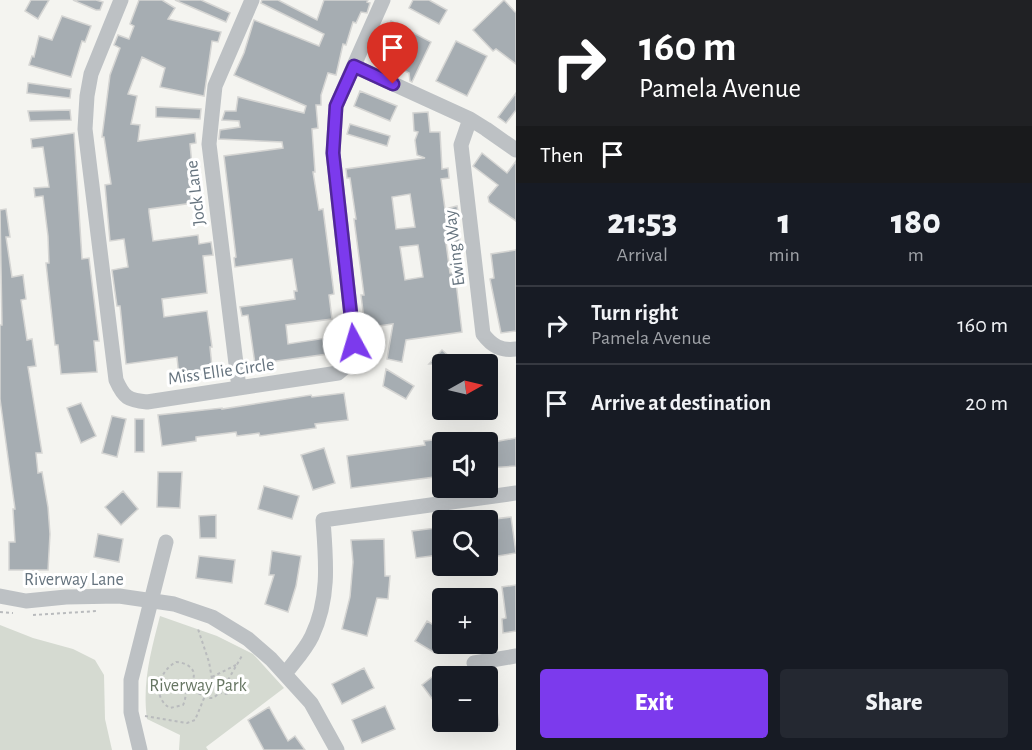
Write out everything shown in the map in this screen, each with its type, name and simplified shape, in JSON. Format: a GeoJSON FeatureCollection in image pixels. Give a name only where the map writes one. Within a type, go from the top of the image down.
{"type":"FeatureCollection","features":[{"type":"Feature","properties":{"kind":"street","name":"Miss Ellie Circle"},"geometry":{"type":"LineString","coordinates":[[120,0],[91,74],[85,129],[116,380],[122,393],[132,400],[140,401],[338,373],[353,360],[354,343],[333,153],[336,106],[383,0]]}},
{"type":"Feature","properties":{"kind":"street","name":"Jock Lane"},"geometry":{"type":"LineString","coordinates":[[239,388],[209,144],[214,86],[252,0]]}},
{"type":"Feature","properties":{"kind":"street"},"geometry":{"type":"LineString","coordinates":[[354,66],[470,119],[516,150]]}},
{"type":"Feature","properties":{"kind":"street","name":"Ewing Way"},"geometry":{"type":"LineString","coordinates":[[470,119],[461,145],[483,334],[492,346],[509,350],[516,349]]}},
{"type":"Feature","properties":{"kind":"street"},"geometry":{"type":"LineString","coordinates":[[285,674],[312,637],[323,606],[327,573],[323,520],[516,493]]}},
{"type":"Feature","properties":{"kind":"street"},"geometry":{"type":"LineString","coordinates":[[140,750],[131,712],[131,680],[166,542]]}},
{"type":"Feature","properties":{"kind":"street","name":"Riverway Lane"},"geometry":{"type":"LineString","coordinates":[[0,596],[26,601],[66,597],[119,596],[174,604],[212,617],[248,639],[271,659],[311,703],[337,750]]}},
{"type":"Feature","properties":{"kind":"street"},"geometry":{"type":"LineString","coordinates":[[474,663],[516,656]]}},
{"type":"Feature","properties":{"kind":"path"},"geometry":{"type":"LineString","coordinates":[[33,615],[106,611]]}},
{"type":"Feature","properties":{"kind":"path"},"geometry":{"type":"LineString","coordinates":[[0,612],[21,615]]}},
{"type":"Feature","properties":{"kind":"path"},"geometry":{"type":"LineString","coordinates":[[144,722],[142,714],[187,723],[195,720],[211,685],[212,677],[198,629]]}},
{"type":"Feature","properties":{"kind":"path"},"geometry":{"type":"LineString","coordinates":[[228,680],[243,654]]}},
{"type":"Feature","properties":{"kind":"path"},"geometry":{"type":"LineString","coordinates":[[183,662],[190,666],[194,674],[193,681],[187,689],[183,705],[170,708],[164,705],[158,692],[169,666],[183,662]]}},
{"type":"Feature","properties":{"kind":"path"},"geometry":{"type":"LineString","coordinates":[[212,677],[236,665]]}},
{"type":"Feature","properties":{"kind":"path"},"geometry":{"type":"LineString","coordinates":[[187,689],[213,698],[221,692],[227,693],[231,690],[232,684],[228,680],[222,680],[219,684],[221,692]]}},
{"type":"Feature","properties":{"kind":"green space","name":"Riverway Park"},"geometry":{"type":"Polygon","coordinates":[[[160,616],[217,636],[253,654],[284,688],[206,747],[208,750],[179,750],[180,735],[147,719],[147,680],[160,616]]]}},
{"type":"Feature","properties":{"kind":"green space"},"geometry":{"type":"Polygon","coordinates":[[[0,625],[33,638],[73,649],[95,660],[104,675],[105,719],[112,750],[0,750],[0,625]]]}},
{"type":"Feature","properties":{"kind":"building"},"geometry":{"type":"Polygon","coordinates":[[[31,0],[49,0],[38,19],[25,11],[31,0]]]}},
{"type":"Feature","properties":{"kind":"building"},"geometry":{"type":"Polygon","coordinates":[[[73,0],[103,2],[100,10],[96,10],[73,0]]]}},
{"type":"Feature","properties":{"kind":"building"},"geometry":{"type":"Polygon","coordinates":[[[139,0],[162,0],[175,8],[168,19],[221,32],[218,42],[212,41],[204,96],[160,87],[165,68],[142,57],[128,94],[137,96],[131,124],[140,125],[138,141],[195,133],[196,143],[190,144],[193,203],[149,209],[149,212],[153,241],[198,235],[199,244],[211,242],[213,255],[203,256],[207,293],[162,299],[164,317],[207,311],[212,367],[221,366],[222,375],[198,378],[198,375],[179,377],[177,357],[126,364],[120,306],[117,306],[112,270],[128,267],[124,239],[110,241],[105,185],[111,184],[104,137],[102,137],[110,75],[120,48],[114,45],[118,35],[129,39],[134,26],[130,24],[139,0]]]}},
{"type":"Feature","properties":{"kind":"building"},"geometry":{"type":"Polygon","coordinates":[[[175,0],[201,0],[230,13],[226,22],[175,0]]]}},
{"type":"Feature","properties":{"kind":"building"},"geometry":{"type":"Polygon","coordinates":[[[262,0],[278,0],[317,20],[324,0],[368,0],[367,2],[370,3],[367,13],[361,12],[356,23],[353,22],[346,45],[343,44],[336,75],[328,73],[321,95],[321,105],[316,105],[318,128],[312,129],[315,172],[313,172],[319,210],[323,209],[334,294],[329,295],[332,319],[286,325],[288,344],[332,337],[335,353],[255,364],[248,315],[242,316],[240,307],[295,299],[294,291],[297,291],[292,259],[235,267],[234,258],[236,257],[224,156],[283,148],[282,142],[219,139],[220,130],[240,127],[239,121],[222,120],[225,111],[236,111],[238,97],[304,113],[306,106],[234,75],[244,53],[254,20],[319,46],[324,34],[261,3],[262,0]]]}},
{"type":"Feature","properties":{"kind":"building"},"geometry":{"type":"Polygon","coordinates":[[[413,0],[429,0],[447,10],[439,24],[409,8],[413,0]]]}},
{"type":"Feature","properties":{"kind":"building"},"geometry":{"type":"Polygon","coordinates":[[[504,0],[516,13],[516,64],[496,49],[493,51],[473,30],[504,0]]]}},
{"type":"Feature","properties":{"kind":"building"},"geometry":{"type":"Polygon","coordinates":[[[62,16],[91,26],[85,42],[82,41],[71,77],[29,65],[32,56],[34,57],[39,36],[52,40],[62,16]]]}},
{"type":"Feature","properties":{"kind":"building"},"geometry":{"type":"Polygon","coordinates":[[[391,21],[431,42],[412,82],[409,73],[379,58],[391,32],[386,30],[391,21]]]}},
{"type":"Feature","properties":{"kind":"building"},"geometry":{"type":"Polygon","coordinates":[[[456,41],[487,56],[467,96],[436,81],[456,41]]]}},
{"type":"Feature","properties":{"kind":"building"},"geometry":{"type":"Polygon","coordinates":[[[28,83],[71,89],[70,98],[27,93],[28,83]]]}},
{"type":"Feature","properties":{"kind":"building"},"geometry":{"type":"Polygon","coordinates":[[[360,91],[397,106],[390,121],[354,106],[360,91]]]}},
{"type":"Feature","properties":{"kind":"building"},"geometry":{"type":"Polygon","coordinates":[[[516,93],[516,110],[506,123],[498,117],[516,93]]]}},
{"type":"Feature","properties":{"kind":"building"},"geometry":{"type":"Polygon","coordinates":[[[156,107],[201,109],[200,119],[156,117],[156,107]]]}},
{"type":"Feature","properties":{"kind":"building"},"geometry":{"type":"Polygon","coordinates":[[[70,110],[71,120],[30,121],[28,111],[70,110]]]}},
{"type":"Feature","properties":{"kind":"building"},"geometry":{"type":"Polygon","coordinates":[[[428,112],[430,132],[440,132],[442,169],[448,168],[449,178],[441,179],[445,209],[457,206],[460,242],[446,243],[450,273],[458,272],[460,282],[456,282],[462,332],[406,340],[402,362],[387,359],[393,324],[365,328],[361,295],[364,295],[354,219],[356,219],[350,178],[347,178],[346,169],[425,158],[417,155],[415,140],[418,132],[414,131],[413,113],[428,112]],[[410,194],[392,197],[396,229],[415,227],[410,194]],[[418,245],[400,247],[405,280],[423,277],[418,245]]]}},
{"type":"Feature","properties":{"kind":"building"},"geometry":{"type":"Polygon","coordinates":[[[350,124],[390,136],[387,146],[347,134],[350,124]]]}},
{"type":"Feature","properties":{"kind":"building"},"geometry":{"type":"Polygon","coordinates":[[[74,133],[82,259],[89,258],[99,341],[94,341],[97,372],[61,374],[58,345],[55,345],[46,263],[49,263],[48,236],[43,196],[35,197],[34,188],[49,187],[43,147],[32,148],[31,139],[74,133]]]}},
{"type":"Feature","properties":{"kind":"building"},"geometry":{"type":"Polygon","coordinates":[[[482,153],[507,173],[516,161],[516,221],[489,202],[488,197],[498,185],[473,166],[482,153]]]}},
{"type":"Feature","properties":{"kind":"building"},"geometry":{"type":"Polygon","coordinates":[[[6,209],[10,237],[6,237],[12,277],[23,275],[26,299],[21,300],[27,340],[32,339],[36,366],[28,367],[42,453],[36,453],[38,473],[42,472],[48,507],[50,534],[48,570],[9,570],[9,542],[15,542],[13,509],[15,509],[0,399],[0,325],[2,325],[0,210],[6,209]]]}},
{"type":"Feature","properties":{"kind":"building"},"geometry":{"type":"Polygon","coordinates":[[[516,250],[516,331],[501,333],[490,279],[494,278],[491,254],[516,250]]]}},
{"type":"Feature","properties":{"kind":"building"},"geometry":{"type":"Polygon","coordinates":[[[370,333],[371,343],[364,344],[363,334],[370,333]]]}},
{"type":"Feature","properties":{"kind":"building"},"geometry":{"type":"Polygon","coordinates":[[[386,369],[414,386],[406,399],[383,386],[386,369]]]}},
{"type":"Feature","properties":{"kind":"building"},"geometry":{"type":"Polygon","coordinates":[[[344,393],[348,420],[315,424],[316,428],[260,436],[259,433],[237,436],[236,432],[196,437],[196,441],[162,446],[158,415],[222,409],[311,395],[312,397],[344,393]]]}},
{"type":"Feature","properties":{"kind":"building"},"geometry":{"type":"Polygon","coordinates":[[[81,403],[96,436],[81,443],[67,408],[81,403]]]}},
{"type":"Feature","properties":{"kind":"building"},"geometry":{"type":"Polygon","coordinates":[[[112,416],[126,419],[117,457],[102,453],[112,416]]]}},
{"type":"Feature","properties":{"kind":"building"},"geometry":{"type":"Polygon","coordinates":[[[135,419],[144,419],[144,452],[135,452],[135,419]]]}},
{"type":"Feature","properties":{"kind":"building"},"geometry":{"type":"Polygon","coordinates":[[[516,438],[516,466],[498,467],[498,441],[516,438]]]}},
{"type":"Feature","properties":{"kind":"building"},"geometry":{"type":"Polygon","coordinates":[[[432,440],[432,477],[351,488],[347,456],[425,445],[424,441],[432,440]]]}},
{"type":"Feature","properties":{"kind":"building"},"geometry":{"type":"Polygon","coordinates":[[[324,448],[335,483],[313,490],[301,455],[324,448]]]}},
{"type":"Feature","properties":{"kind":"building"},"geometry":{"type":"Polygon","coordinates":[[[158,472],[182,472],[180,508],[157,507],[158,472]]]}},
{"type":"Feature","properties":{"kind":"building"},"geometry":{"type":"Polygon","coordinates":[[[264,486],[299,496],[292,519],[258,509],[264,486]]]}},
{"type":"Feature","properties":{"kind":"building"},"geometry":{"type":"Polygon","coordinates":[[[123,491],[138,509],[121,525],[105,507],[123,491]]]}},
{"type":"Feature","properties":{"kind":"building"},"geometry":{"type":"Polygon","coordinates":[[[216,515],[216,538],[200,538],[199,516],[216,515]]]}},
{"type":"Feature","properties":{"kind":"building"},"geometry":{"type":"Polygon","coordinates":[[[511,517],[516,553],[498,556],[498,519],[511,517]]]}},
{"type":"Feature","properties":{"kind":"building"},"geometry":{"type":"Polygon","coordinates":[[[432,528],[432,556],[416,558],[412,531],[432,528]]]}},
{"type":"Feature","properties":{"kind":"building"},"geometry":{"type":"Polygon","coordinates":[[[98,534],[123,539],[119,562],[94,557],[98,534]]]}},
{"type":"Feature","properties":{"kind":"building"},"geometry":{"type":"Polygon","coordinates":[[[384,539],[385,576],[390,576],[388,599],[377,598],[367,636],[342,629],[350,597],[353,562],[351,540],[384,539]]]}},
{"type":"Feature","properties":{"kind":"building"},"geometry":{"type":"Polygon","coordinates":[[[272,551],[301,556],[296,586],[288,612],[265,604],[274,575],[269,575],[272,551]]]}},
{"type":"Feature","properties":{"kind":"building"},"geometry":{"type":"Polygon","coordinates":[[[199,556],[235,560],[232,583],[196,578],[199,556]]]}},
{"type":"Feature","properties":{"kind":"building"},"geometry":{"type":"Polygon","coordinates":[[[516,585],[516,631],[503,633],[502,619],[506,618],[502,587],[516,585]]]}},
{"type":"Feature","properties":{"kind":"building"},"geometry":{"type":"Polygon","coordinates":[[[427,621],[432,624],[432,651],[415,641],[427,621]]]}},
{"type":"Feature","properties":{"kind":"building"},"geometry":{"type":"Polygon","coordinates":[[[364,668],[374,688],[342,704],[332,684],[364,668]]]}},
{"type":"Feature","properties":{"kind":"building"},"geometry":{"type":"Polygon","coordinates":[[[432,677],[432,699],[422,685],[432,677]]]}},
{"type":"Feature","properties":{"kind":"building"},"geometry":{"type":"Polygon","coordinates":[[[226,681],[230,683],[231,692],[212,687],[226,681]]]}},
{"type":"Feature","properties":{"kind":"building"},"geometry":{"type":"Polygon","coordinates":[[[385,706],[395,729],[362,743],[352,720],[385,706]]]}},
{"type":"Feature","properties":{"kind":"building"},"geometry":{"type":"Polygon","coordinates":[[[269,707],[288,741],[295,736],[305,750],[264,750],[248,720],[269,707]]]}},
{"type":"Feature","properties":{"kind":"route"},"geometry":{"type":"LineString","coordinates":[[354,343],[333,153],[336,106],[354,66],[393,84]]}}]}
